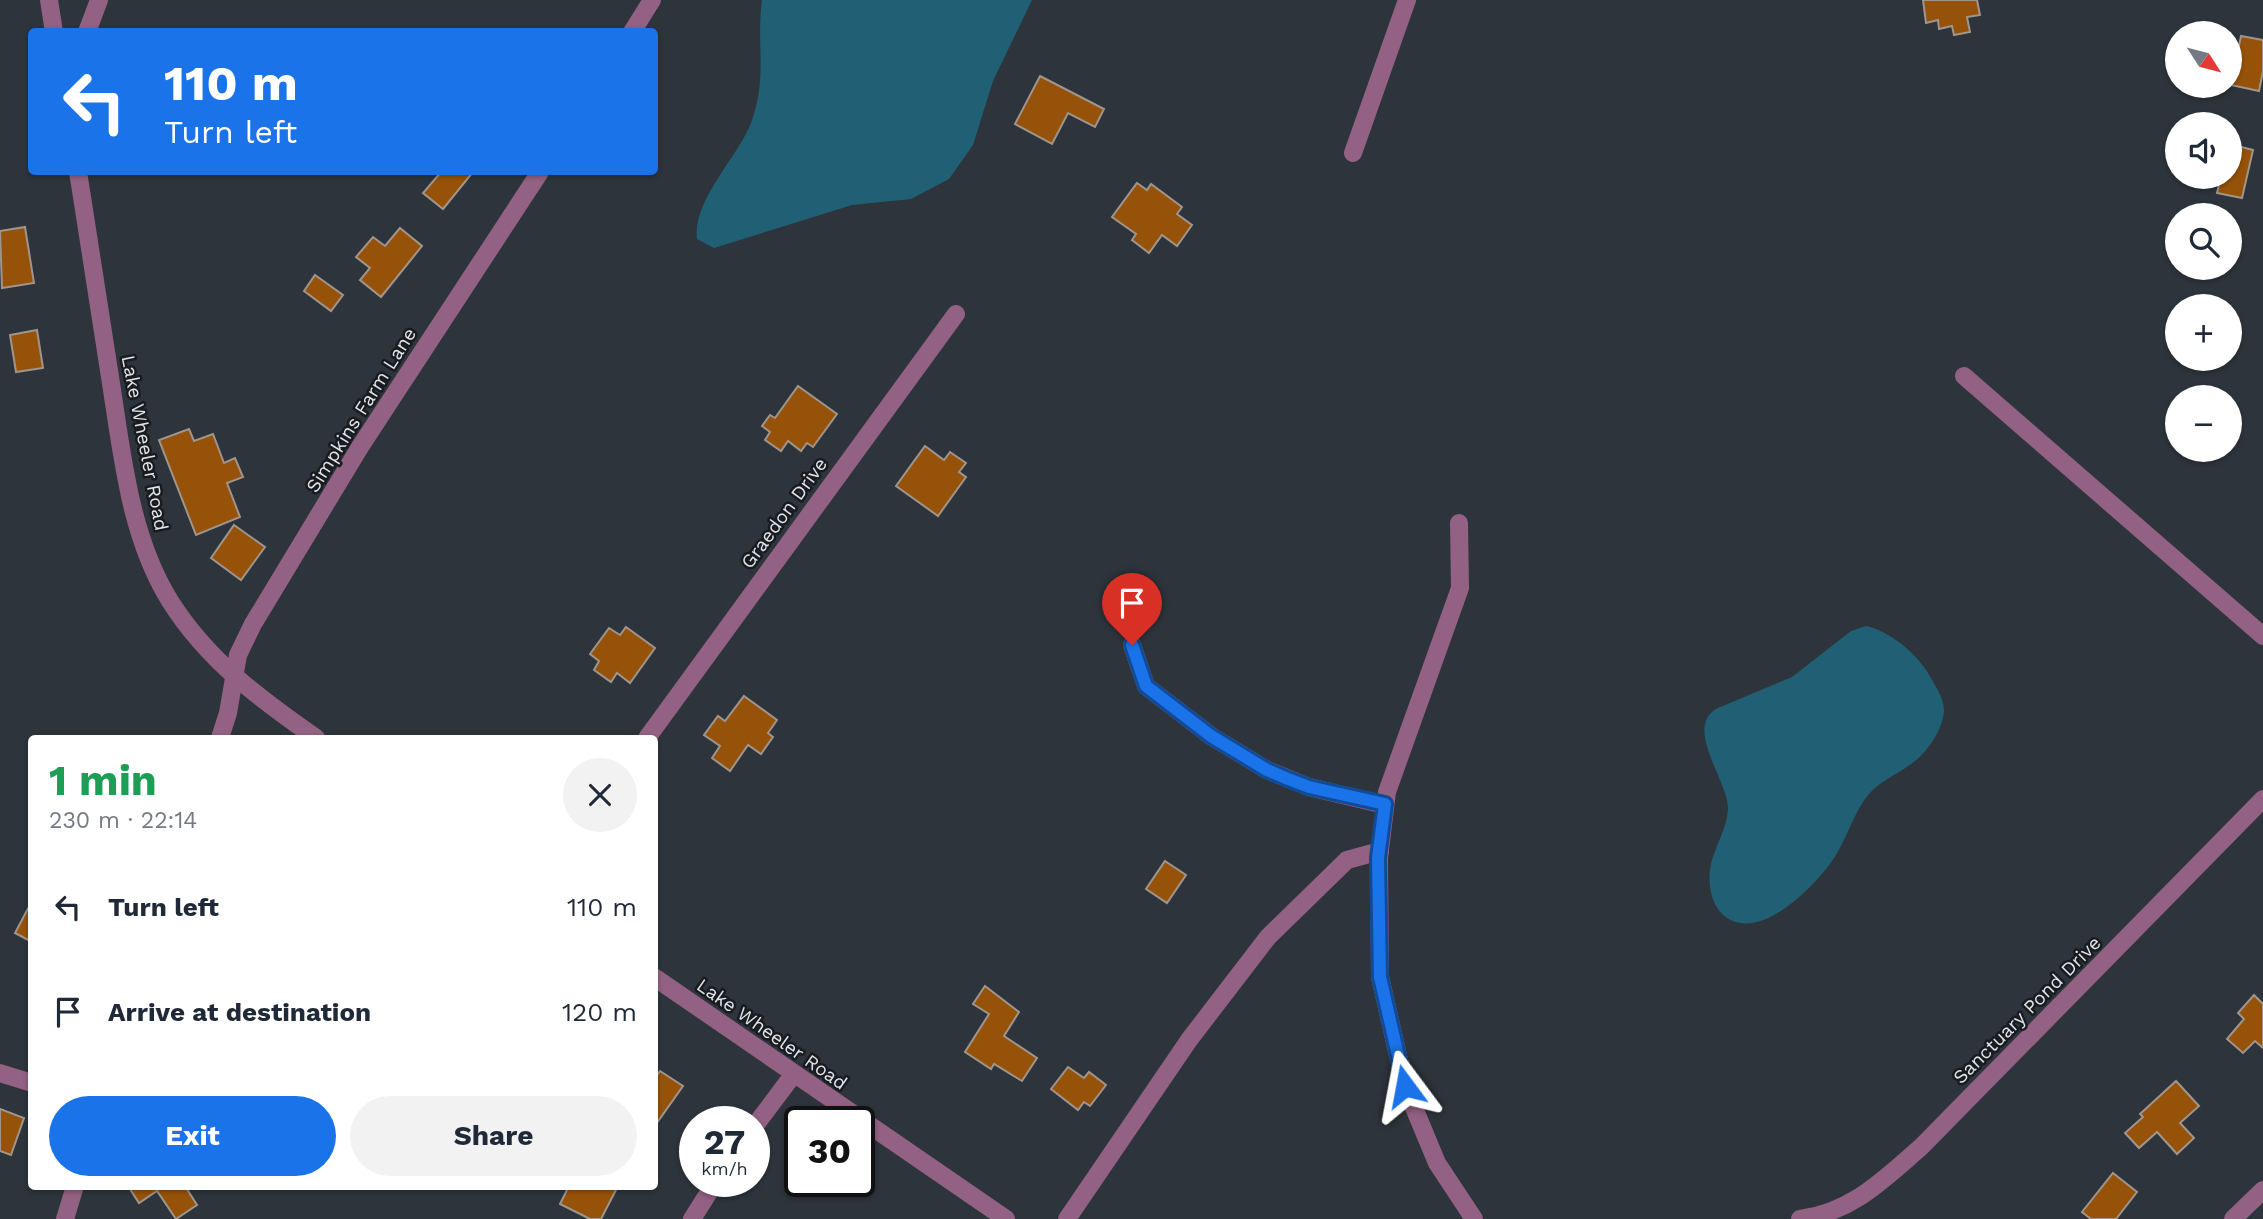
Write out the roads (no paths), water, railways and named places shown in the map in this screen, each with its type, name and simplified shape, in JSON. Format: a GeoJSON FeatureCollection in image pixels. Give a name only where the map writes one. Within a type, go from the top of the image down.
{"type":"FeatureCollection","features":[{"type":"Feature","properties":{"kind":"street"},"geometry":{"type":"LineString","coordinates":[[49,0],[53,28]]}},
{"type":"Feature","properties":{"kind":"street"},"geometry":{"type":"LineString","coordinates":[[88,28],[99,0]]}},
{"type":"Feature","properties":{"kind":"street"},"geometry":{"type":"LineString","coordinates":[[634,28],[652,0]]}},
{"type":"Feature","properties":{"kind":"street"},"geometry":{"type":"LineString","coordinates":[[1353,153],[1407,0]]}},
{"type":"Feature","properties":{"kind":"street","name":"Lake Wheeler Road"},"geometry":{"type":"LineString","coordinates":[[78,175],[125,472],[142,541],[169,600],[209,653],[234,679],[312,735]]}},
{"type":"Feature","properties":{"kind":"street","name":"Simpkins Farm Lane"},"geometry":{"type":"LineString","coordinates":[[221,735],[238,655],[253,624],[345,471],[538,175]]}},
{"type":"Feature","properties":{"kind":"street","name":"Graedon Drive"},"geometry":{"type":"LineString","coordinates":[[649,735],[956,314]]}},
{"type":"Feature","properties":{"kind":"street"},"geometry":{"type":"LineString","coordinates":[[1964,376],[2263,636]]}},
{"type":"Feature","properties":{"kind":"street"},"geometry":{"type":"LineString","coordinates":[[1459,523],[1460,588],[1387,792],[1380,851],[1380,977],[1405,1086],[1437,1163],[1474,1219]]}},
{"type":"Feature","properties":{"kind":"street"},"geometry":{"type":"LineString","coordinates":[[1132,645],[1146,686],[1211,736],[1267,770],[1299,783],[1385,804]]}},
{"type":"Feature","properties":{"kind":"street","name":"Sanctuary Pond Drive"},"geometry":{"type":"LineString","coordinates":[[1800,1219],[1845,1208],[1921,1147],[2263,799]]}},
{"type":"Feature","properties":{"kind":"street"},"geometry":{"type":"LineString","coordinates":[[1067,1219],[1189,1040],[1268,937],[1347,860],[1380,851]]}},
{"type":"Feature","properties":{"kind":"street","name":"Lake Wheeler Road"},"geometry":{"type":"LineString","coordinates":[[658,980],[1006,1219]]}},
{"type":"Feature","properties":{"kind":"street"},"geometry":{"type":"LineString","coordinates":[[0,1073],[28,1082]]}},
{"type":"Feature","properties":{"kind":"street"},"geometry":{"type":"LineString","coordinates":[[770,1106],[793,1075]]}},
{"type":"Feature","properties":{"kind":"street"},"geometry":{"type":"LineString","coordinates":[[65,1219],[74,1190]]}},
{"type":"Feature","properties":{"kind":"street"},"geometry":{"type":"LineString","coordinates":[[2233,1219],[2263,1190]]}},
{"type":"Feature","properties":{"kind":"street"},"geometry":{"type":"LineString","coordinates":[[692,1219],[706,1197]]}},
{"type":"Feature","properties":{"kind":"water"},"geometry":{"type":"Polygon","coordinates":[[[762,0],[1032,0],[993,81],[973,145],[949,179],[911,199],[852,205],[714,248],[697,239],[697,224],[708,195],[745,136],[756,106],[760,76],[762,0]]]}},
{"type":"Feature","properties":{"kind":"water"},"geometry":{"type":"Polygon","coordinates":[[[1866,626],[1884,632],[1901,644],[1916,657],[1928,673],[1944,706],[1937,733],[1917,760],[1881,784],[1865,799],[1836,855],[1807,890],[1781,911],[1767,918],[1754,923],[1731,920],[1717,908],[1710,889],[1712,860],[1724,829],[1728,809],[1706,741],[1708,716],[1718,708],[1792,677],[1851,631],[1866,626]]]}}]}
